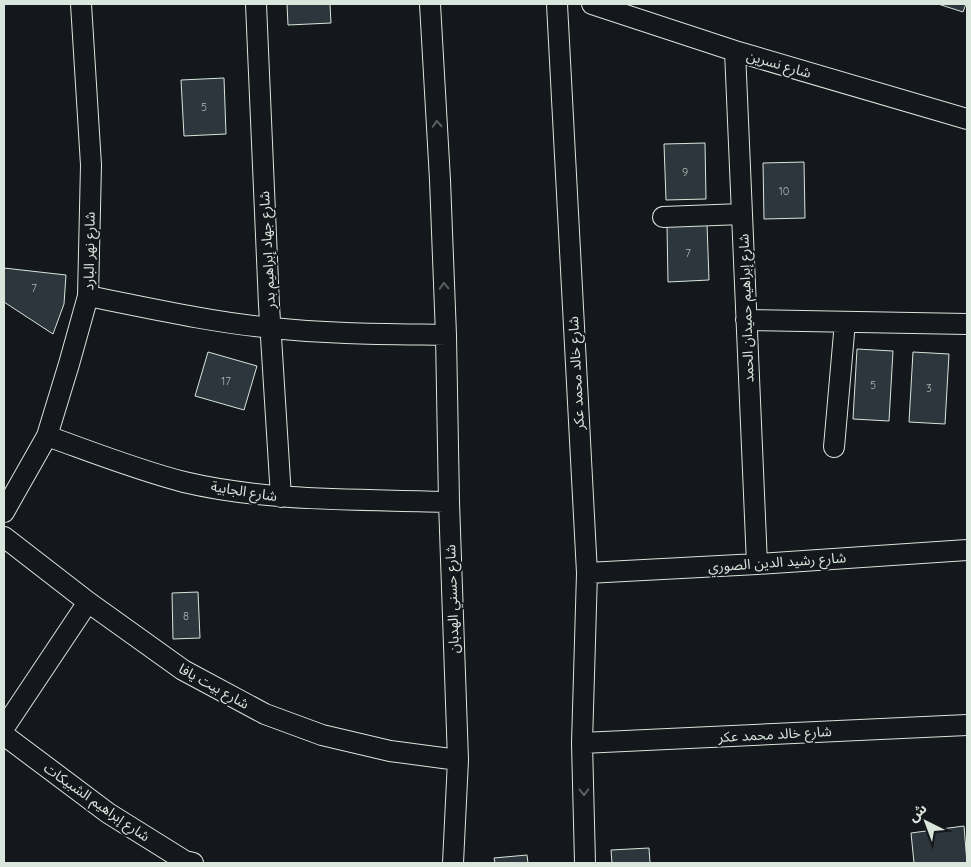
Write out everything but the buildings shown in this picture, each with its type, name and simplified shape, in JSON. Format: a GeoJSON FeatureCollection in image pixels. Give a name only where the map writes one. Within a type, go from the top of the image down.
{"type":"FeatureCollection","features":[{"type":"Feature","properties":{"kind":"street","name":"شارع نهر البارد"},"geometry":{"type":"LineString","coordinates":[[4,512],[46,436],[88,296],[91,165],[81,4]]}},
{"type":"Feature","properties":{"kind":"street","name":"شارع جهاد إبراهيم بدر"},"geometry":{"type":"LineString","coordinates":[[256,4],[281,497]]}},
{"type":"Feature","properties":{"kind":"street","name":"شارع حسني الهدبان"},"geometry":{"type":"LineString","coordinates":[[430,4],[446,335],[449,502],[458,760],[453,863]]}},
{"type":"Feature","properties":{"kind":"street","name":"شارع خالد محمد عكر"},"geometry":{"type":"LineString","coordinates":[[557,4],[587,573],[582,743],[585,863]]}},
{"type":"Feature","properties":{"kind":"street","name":"شارع نسرين"},"geometry":{"type":"LineString","coordinates":[[592,4],[735,51],[967,120]]}},
{"type":"Feature","properties":{"kind":"street","name":"شارع إبراهيم حميدان الحمد"},"geometry":{"type":"LineString","coordinates":[[735,51],[757,564]]}},
{"type":"Feature","properties":{"kind":"street"},"geometry":{"type":"LineString","coordinates":[[663,217],[742,214]]}},
{"type":"Feature","properties":{"kind":"street"},"geometry":{"type":"LineString","coordinates":[[88,296],[197,318],[271,328],[324,332],[446,335]]}},
{"type":"Feature","properties":{"kind":"street"},"geometry":{"type":"LineString","coordinates":[[746,320],[967,324]]}},
{"type":"Feature","properties":{"kind":"street"},"geometry":{"type":"LineString","coordinates":[[834,447],[845,322]]}},
{"type":"Feature","properties":{"kind":"street","name":"شارع الجابية"},"geometry":{"type":"LineString","coordinates":[[46,436],[135,468],[185,482],[281,497],[449,502]]}},
{"type":"Feature","properties":{"kind":"street","name":"شارع بيت يافا"},"geometry":{"type":"LineString","coordinates":[[4,537],[88,602],[183,670],[265,714],[322,735],[390,751],[458,760]]}},
{"type":"Feature","properties":{"kind":"street","name":"شارع رشيد الدين الصوري"},"geometry":{"type":"LineString","coordinates":[[587,573],[967,550]]}},
{"type":"Feature","properties":{"kind":"street"},"geometry":{"type":"LineString","coordinates":[[4,728],[88,602]]}},
{"type":"Feature","properties":{"kind":"street","name":"شارع خالد محمد عكر"},"geometry":{"type":"LineString","coordinates":[[582,743],[967,724]]}},
{"type":"Feature","properties":{"kind":"street","name":"شارع إبراهيم الشبيكات"},"geometry":{"type":"LineString","coordinates":[[4,736],[108,813],[188,862]]}}]}
